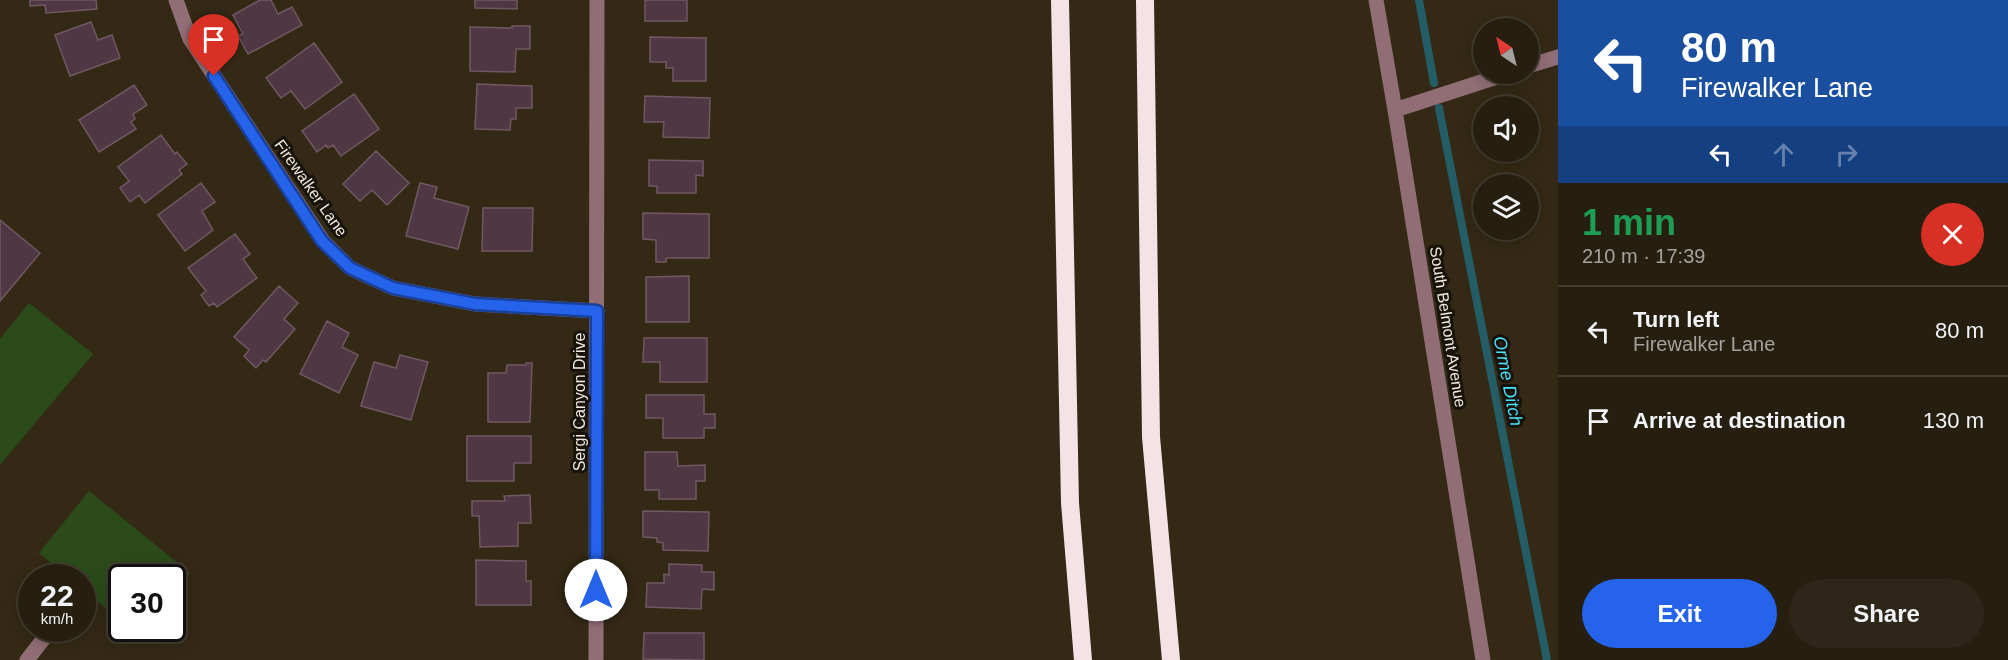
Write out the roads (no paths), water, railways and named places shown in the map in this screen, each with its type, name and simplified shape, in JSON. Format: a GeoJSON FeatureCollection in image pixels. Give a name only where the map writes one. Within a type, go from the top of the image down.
{"type":"FeatureCollection","features":[{"type":"Feature","properties":{"kind":"highway"},"geometry":{"type":"LineString","coordinates":[[1060,0],[1070,503],[1083,660]]}},
{"type":"Feature","properties":{"kind":"highway"},"geometry":{"type":"LineString","coordinates":[[1145,0],[1151,437],[1171,660]]}},
{"type":"Feature","properties":{"kind":"street","name":"Firewalker Lane"},"geometry":{"type":"LineString","coordinates":[[176,0],[190,39],[322,241],[350,268],[393,288],[475,304],[597,311]]}},
{"type":"Feature","properties":{"kind":"street","name":"Sergi Canyon Drive"},"geometry":{"type":"LineString","coordinates":[[596,660],[597,0]]}},
{"type":"Feature","properties":{"kind":"street","name":"South Belmont Avenue"},"geometry":{"type":"LineString","coordinates":[[1376,0],[1483,660]]}},
{"type":"Feature","properties":{"kind":"street"},"geometry":{"type":"LineString","coordinates":[[1539,63],[1558,57]]}},
{"type":"Feature","properties":{"kind":"street"},"geometry":{"type":"LineString","coordinates":[[1395,110],[1475,84]]}},
{"type":"Feature","properties":{"kind":"street"},"geometry":{"type":"LineString","coordinates":[[27,660],[41,642]]}},
{"type":"Feature","properties":{"kind":"waterway","name":"Orme Ditch"},"geometry":{"type":"LineString","coordinates":[[1419,0],[1434,83]]}},
{"type":"Feature","properties":{"kind":"waterway","name":"Orme Ditch"},"geometry":{"type":"LineString","coordinates":[[1439,108],[1547,660]]}}]}
